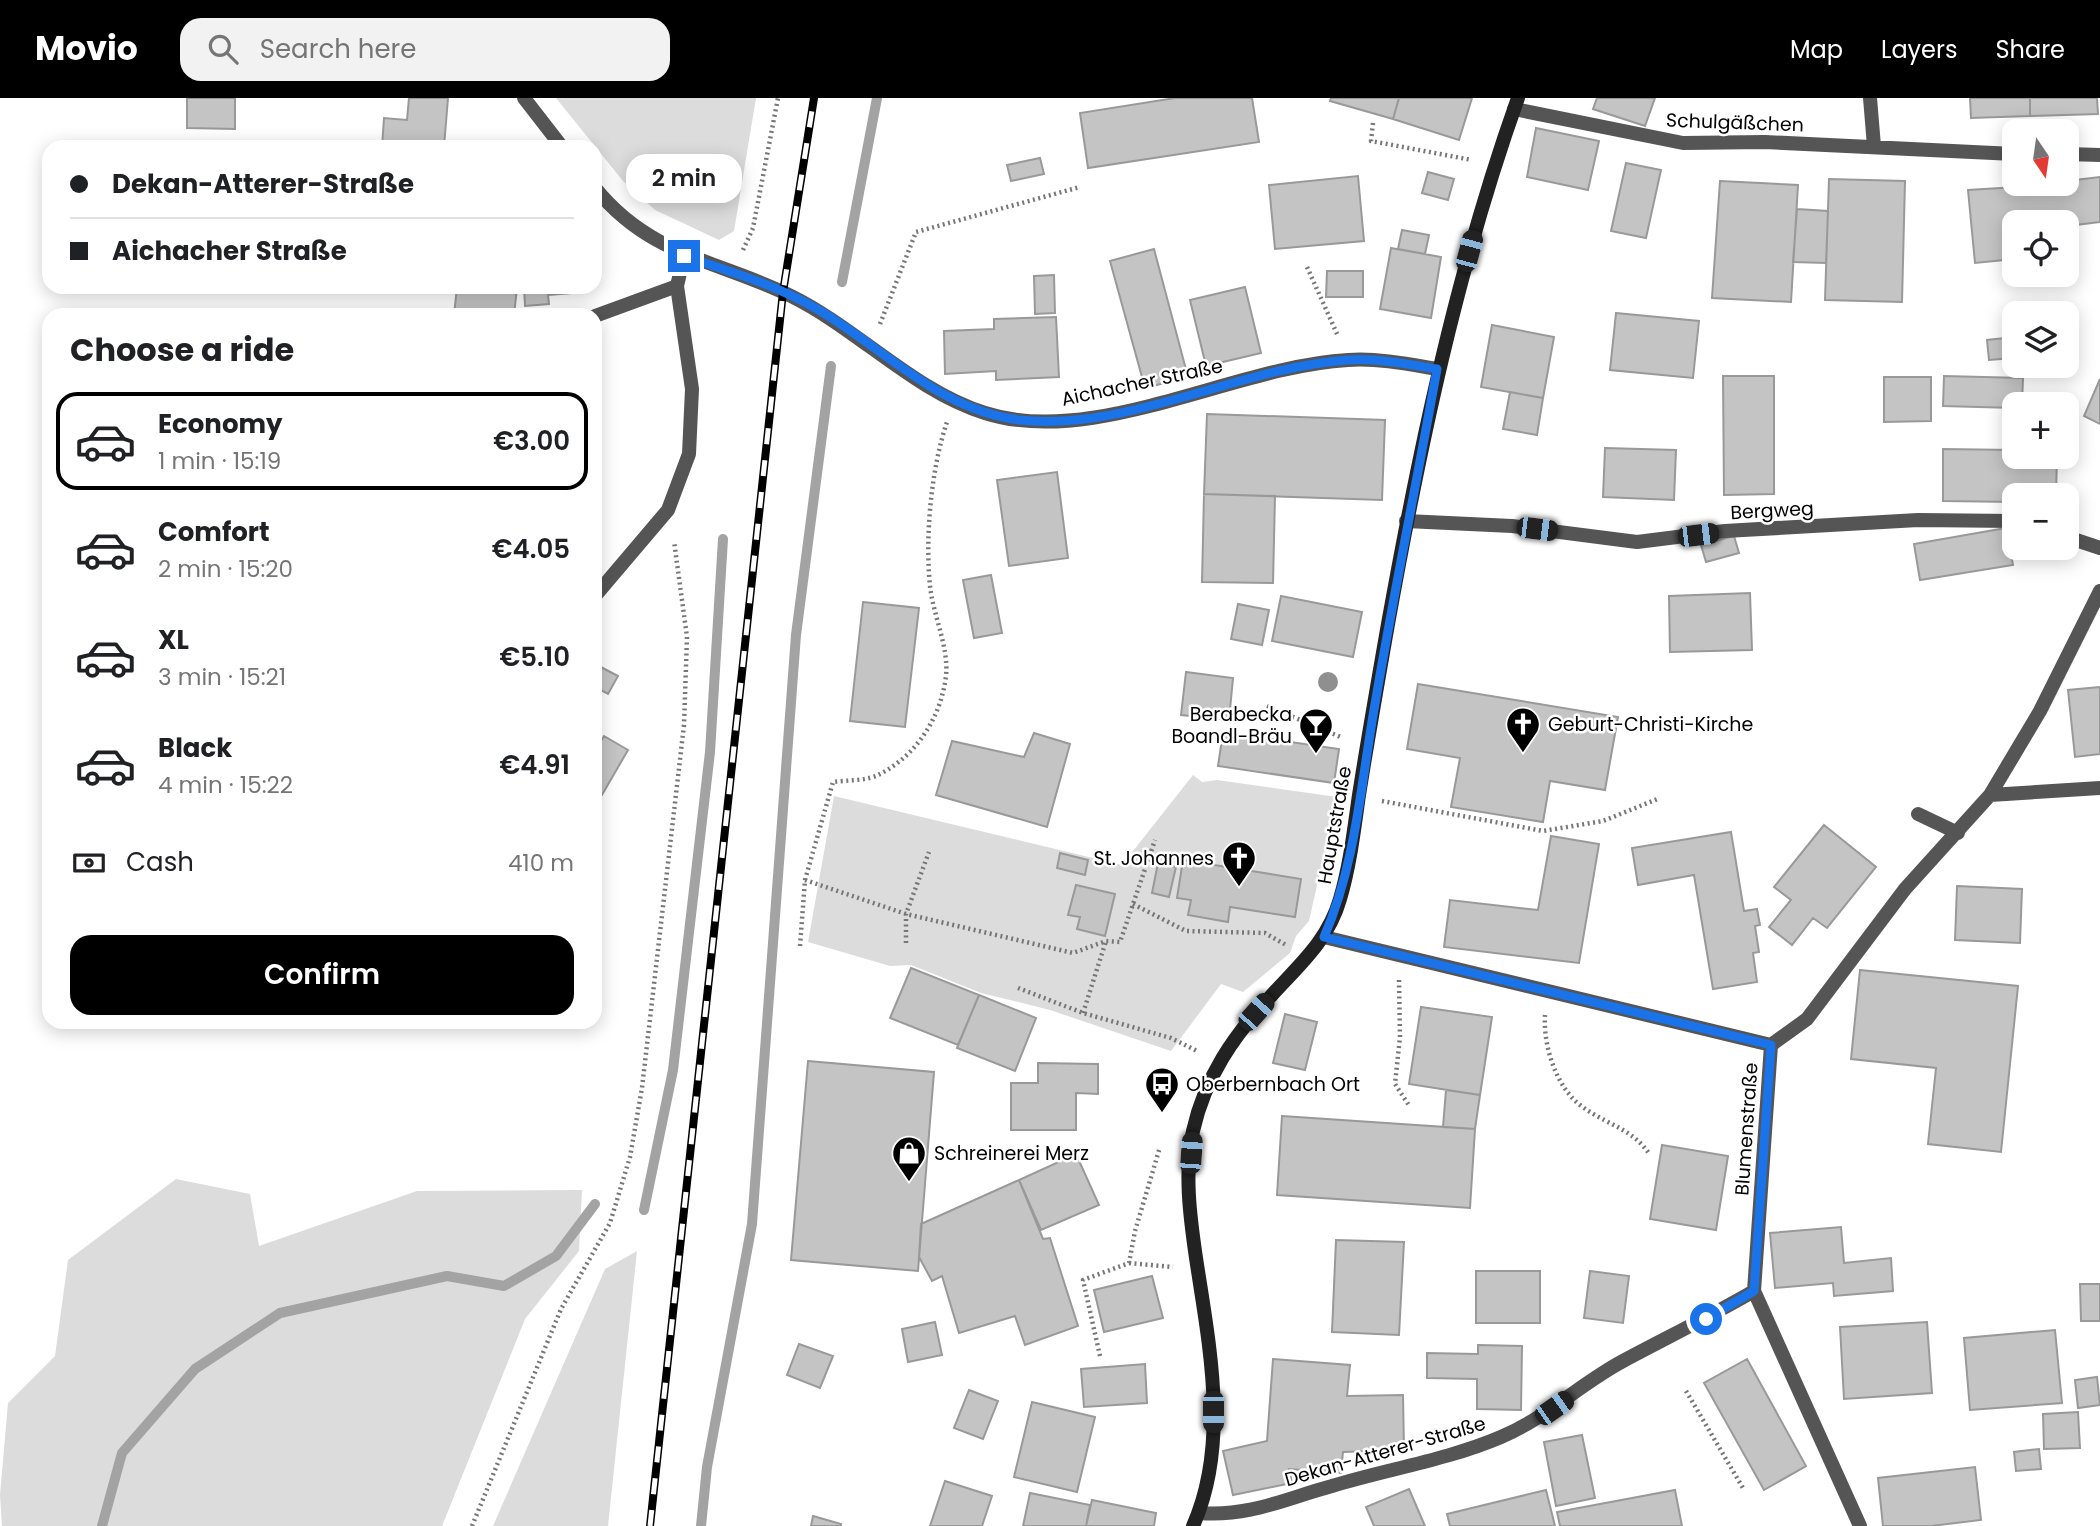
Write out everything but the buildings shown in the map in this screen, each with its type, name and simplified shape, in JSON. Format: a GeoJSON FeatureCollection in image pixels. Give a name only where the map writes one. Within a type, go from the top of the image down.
{"type":"FeatureCollection","features":[{"type":"Feature","properties":{"kind":"street"},"geometry":{"type":"LineString","coordinates":[[524,98],[557,140]]}},
{"type":"Feature","properties":{"kind":"street"},"geometry":{"type":"LineString","coordinates":[[1870,98],[1874,146]]}},
{"type":"Feature","properties":{"kind":"street","name":"Schulgäßchen"},"geometry":{"type":"LineString","coordinates":[[1516,104],[1683,144],[1874,146],[1949,153],[2002,154]]}},
{"type":"Feature","properties":{"kind":"street","name":"Hauptstraße"},"geometry":{"type":"LineString","coordinates":[[1196,1520],[1213,1434],[1213,1390],[1189,1181],[1192,1133],[1204,1091],[1219,1062],[1239,1031],[1303,965],[1324,937],[1340,902],[1406,522],[1437,369],[1516,104]]}},
{"type":"Feature","properties":{"kind":"street"},"geometry":{"type":"LineString","coordinates":[[2079,155],[2100,155]]}},
{"type":"Feature","properties":{"kind":"street","name":"Aichacher Straße"},"geometry":{"type":"LineString","coordinates":[[602,194],[648,236],[684,256],[733,273],[817,309],[954,402],[988,414],[1021,420],[1062,421],[1104,414],[1289,369],[1349,360],[1437,369]]}},
{"type":"Feature","properties":{"kind":"street"},"geometry":{"type":"LineString","coordinates":[[602,588],[668,510],[690,454],[692,389],[677,286],[684,256]]}},
{"type":"Feature","properties":{"kind":"street"},"geometry":{"type":"LineString","coordinates":[[602,313],[677,286]]}},
{"type":"Feature","properties":{"kind":"street","name":"Bergweg"},"geometry":{"type":"LineString","coordinates":[[1406,522],[1512,526],[1637,542],[1725,531],[1918,520],[2002,521]]}},
{"type":"Feature","properties":{"kind":"street"},"geometry":{"type":"LineString","coordinates":[[2079,541],[2100,548]]}},
{"type":"Feature","properties":{"kind":"street"},"geometry":{"type":"LineString","coordinates":[[1771,1045],[1807,1019],[1905,889],[1990,795],[2040,711],[2100,591]]}},
{"type":"Feature","properties":{"kind":"street"},"geometry":{"type":"LineString","coordinates":[[1990,795],[2100,788]]}},
{"type":"Feature","properties":{"kind":"street"},"geometry":{"type":"LineString","coordinates":[[1919,814],[1958,833]]}},
{"type":"Feature","properties":{"kind":"street","name":"Blumenstraße"},"geometry":{"type":"LineString","coordinates":[[1324,937],[1771,1045],[1754,1291],[1860,1526]]}},
{"type":"Feature","properties":{"kind":"street","name":"Dekan-Atterer-Straße"},"geometry":{"type":"LineString","coordinates":[[1196,1520],[1241,1514],[1367,1476],[1456,1454],[1499,1438],[1531,1423],[1621,1362],[1683,1332],[1754,1291]]}},
{"type":"Feature","properties":{"kind":"path"},"geometry":{"type":"LineString","coordinates":[[733,273],[753,228],[778,98]]}},
{"type":"Feature","properties":{"kind":"path"},"geometry":{"type":"LineString","coordinates":[[1373,123],[1371,141],[1496,165]]}},
{"type":"Feature","properties":{"kind":"path"},"geometry":{"type":"LineString","coordinates":[[872,346],[916,232],[1080,187]]}},
{"type":"Feature","properties":{"kind":"path"},"geometry":{"type":"LineString","coordinates":[[1307,267],[1349,360]]}},
{"type":"Feature","properties":{"kind":"path"},"geometry":{"type":"LineString","coordinates":[[800,946],[805,880],[833,782],[878,776],[908,755],[930,729],[946,675],[930,588],[928,524],[939,443],[954,402]]}},
{"type":"Feature","properties":{"kind":"path"},"geometry":{"type":"LineString","coordinates":[[472,1526],[561,1309],[610,1223],[630,1157],[642,1088],[684,725],[687,637],[681,579],[668,510]]}},
{"type":"Feature","properties":{"kind":"path"},"geometry":{"type":"LineString","coordinates":[[1267,706],[1367,748]]}},
{"type":"Feature","properties":{"kind":"path"},"geometry":{"type":"LineString","coordinates":[[1359,797],[1543,831],[1604,821],[1660,798]]}},
{"type":"Feature","properties":{"kind":"path"},"geometry":{"type":"LineString","coordinates":[[805,880],[906,914],[1073,953],[1106,942],[1120,942],[1155,840]]}},
{"type":"Feature","properties":{"kind":"path"},"geometry":{"type":"LineString","coordinates":[[906,943],[906,914],[929,852]]}},
{"type":"Feature","properties":{"kind":"path"},"geometry":{"type":"LineString","coordinates":[[1133,904],[1186,931],[1265,933],[1282,941],[1303,965]]}},
{"type":"Feature","properties":{"kind":"path"},"geometry":{"type":"LineString","coordinates":[[1083,1013],[1106,942]]}},
{"type":"Feature","properties":{"kind":"path"},"geometry":{"type":"LineString","coordinates":[[1399,956],[1400,1037],[1395,1084],[1410,1107]]}},
{"type":"Feature","properties":{"kind":"path"},"geometry":{"type":"LineString","coordinates":[[1018,988],[1083,1013],[1171,1038],[1219,1062]]}},
{"type":"Feature","properties":{"kind":"path"},"geometry":{"type":"LineString","coordinates":[[1546,991],[1544,1024],[1547,1046],[1566,1090],[1581,1107],[1623,1128],[1640,1140],[1650,1156]]}},
{"type":"Feature","properties":{"kind":"path"},"geometry":{"type":"LineString","coordinates":[[1129,1263],[1135,1231],[1160,1147]]}},
{"type":"Feature","properties":{"kind":"path"},"geometry":{"type":"LineString","coordinates":[[1100,1356],[1083,1280],[1129,1263],[1198,1270]]}},
{"type":"Feature","properties":{"kind":"path"},"geometry":{"type":"LineString","coordinates":[[1686,1391],[1743,1488]]}},
{"type":"Feature","properties":{"kind":"shaded area"},"geometry":{"type":"Polygon","coordinates":[[[556,98],[756,98],[734,231],[719,240],[655,210],[623,181],[602,155],[602,140],[590,140],[556,98]]]}},
{"type":"Feature","properties":{"kind":"shaded area"},"geometry":{"type":"Polygon","coordinates":[[[1193,775],[1202,782],[1217,780],[1337,797],[1309,921],[1296,936],[1290,953],[1243,992],[1221,984],[1171,1051],[1050,1010],[981,993],[911,965],[890,966],[808,942],[834,796],[1122,865],[1193,775]]]}},
{"type":"Feature","properties":{"kind":"shaded area"},"geometry":{"type":"Polygon","coordinates":[[[176,1179],[250,1194],[259,1246],[417,1191],[582,1190],[579,1251],[525,1319],[442,1526],[2,1526],[0,1495],[8,1403],[55,1356],[68,1260],[176,1179]]]}},
{"type":"Feature","properties":{"kind":"shaded area"},"geometry":{"type":"Polygon","coordinates":[[[637,1251],[608,1526],[493,1526],[605,1269],[637,1251]]]}},
{"type":"Feature","properties":{"kind":"waterway"},"geometry":{"type":"LineString","coordinates":[[842,282],[877,98]]}},
{"type":"Feature","properties":{"kind":"waterway"},"geometry":{"type":"LineString","coordinates":[[701,1526],[707,1467],[752,1224],[796,635],[831,366]]}},
{"type":"Feature","properties":{"kind":"waterway"},"geometry":{"type":"LineString","coordinates":[[644,1210],[673,1070],[710,752],[723,539]]}},
{"type":"Feature","properties":{"kind":"waterway"},"geometry":{"type":"LineString","coordinates":[[102,1526],[122,1453],[195,1369],[280,1313],[447,1276],[504,1286],[556,1256],[595,1204]]}},
{"type":"Feature","properties":{"kind":"railway"},"geometry":{"type":"LineString","coordinates":[[650,1526],[783,292],[814,98]]}},
{"type":"Feature","properties":{"kind":"place","name":"Geburt-Christi-Kirche"},"geometry":{"type":"Point","coordinates":[1523,754]}},
{"type":"Feature","properties":{"kind":"place","name":"Berabecka Boandl-Bräu"},"geometry":{"type":"Point","coordinates":[1316,755]}},
{"type":"Feature","properties":{"kind":"place","name":"St. Johannes"},"geometry":{"type":"Point","coordinates":[1239,888]}},
{"type":"Feature","properties":{"kind":"place","name":"Oberbernbach Ort"},"geometry":{"type":"Point","coordinates":[1162,1114]}},
{"type":"Feature","properties":{"kind":"place","name":"Schreinerei Merz"},"geometry":{"type":"Point","coordinates":[909,1183]}},
{"type":"Feature","properties":{"kind":"route"},"geometry":{"type":"LineString","coordinates":[[684,256],[783,292],[817,309],[954,402],[988,414],[1021,420],[1062,421],[1104,414],[1254,377],[1349,360],[1396,362],[1437,369],[1406,522],[1352,847],[1340,902],[1324,937],[1771,1045],[1754,1291],[1706,1319]]}}]}
